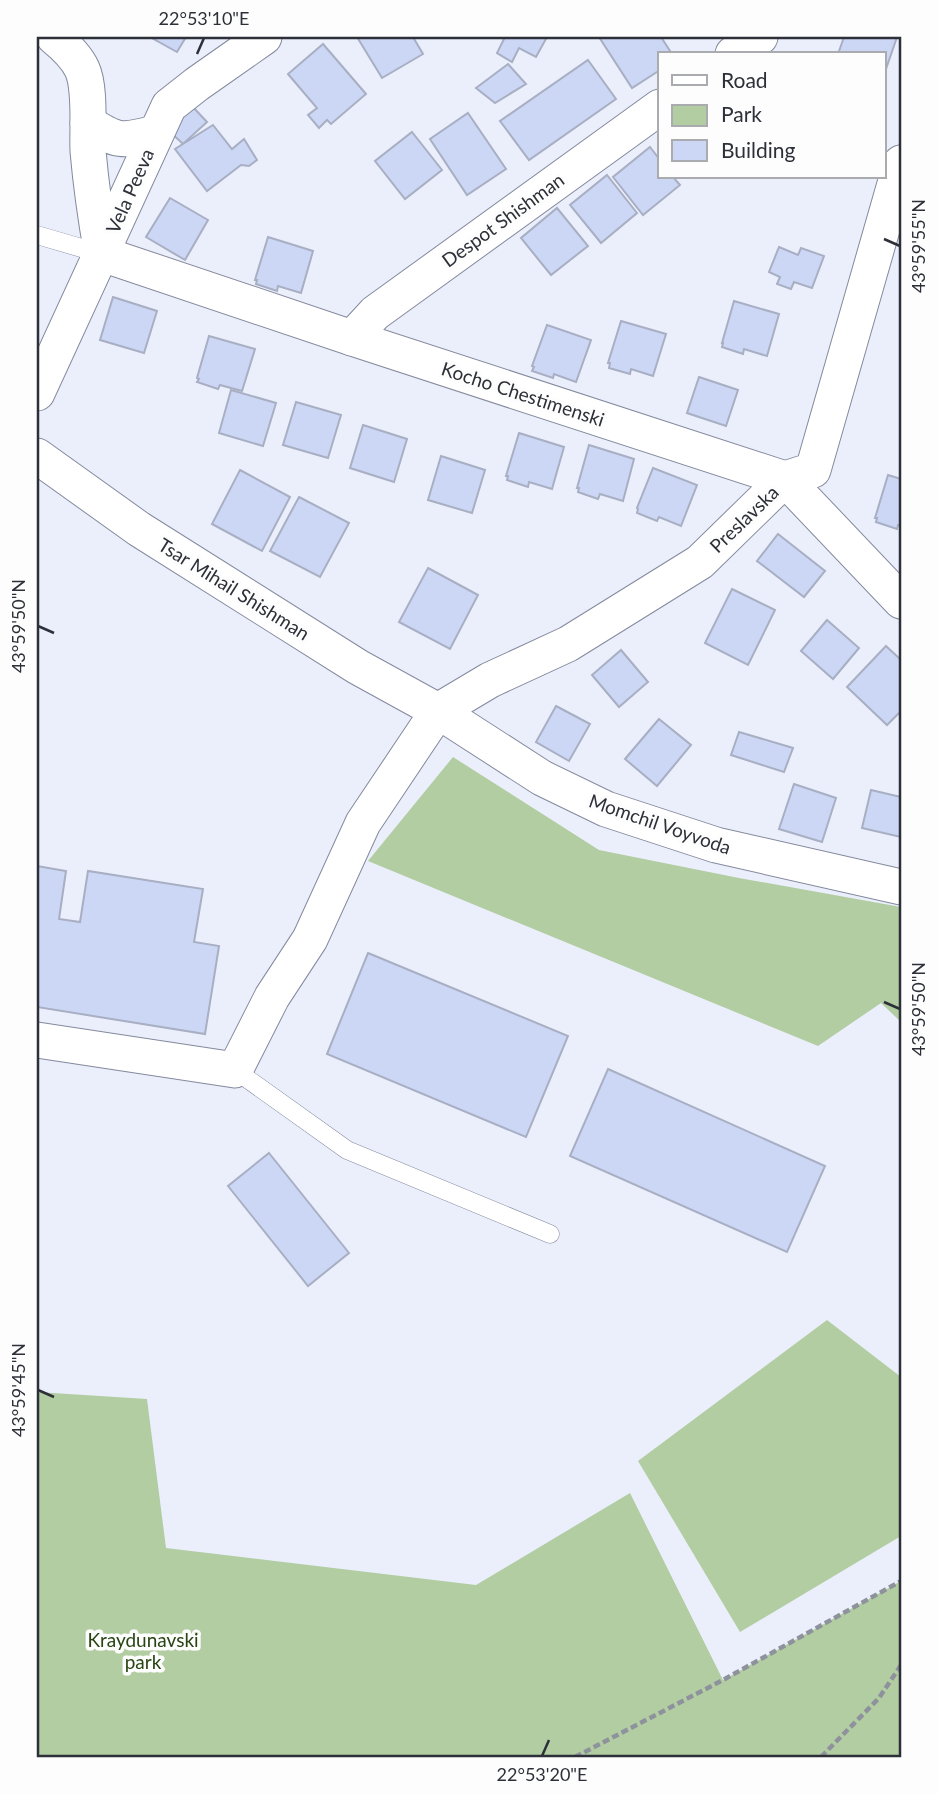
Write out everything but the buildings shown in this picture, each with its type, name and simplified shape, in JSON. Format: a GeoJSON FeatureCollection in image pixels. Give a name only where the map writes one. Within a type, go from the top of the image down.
{"type":"FeatureCollection","features":[{"type":"Feature","properties":{"kind":"street"},"geometry":{"type":"LineString","coordinates":[[37,393],[102,254],[88,148],[88,102],[83,71],[70,50],[54,37]]}},
{"type":"Feature","properties":{"kind":"street"},"geometry":{"type":"LineString","coordinates":[[155,133],[169,106],[264,37]]}},
{"type":"Feature","properties":{"kind":"street"},"geometry":{"type":"LineString","coordinates":[[736,52],[760,37]]}},
{"type":"Feature","properties":{"kind":"street","name":"Despot Shishman"},"geometry":{"type":"LineString","coordinates":[[352,338],[375,313],[658,108]]}},
{"type":"Feature","properties":{"kind":"street","name":"Vela Peeva"},"geometry":{"type":"LineString","coordinates":[[88,123],[110,137],[131,140],[155,133]]}},
{"type":"Feature","properties":{"kind":"street","name":"Vela Peeva"},"geometry":{"type":"LineString","coordinates":[[102,254],[155,133]]}},
{"type":"Feature","properties":{"kind":"street","name":"Preslavska"},"geometry":{"type":"LineString","coordinates":[[438,711],[490,680],[568,644],[700,562],[785,479],[813,470],[889,251],[901,163]]}},
{"type":"Feature","properties":{"kind":"street","name":"Kocho Chestimenski"},"geometry":{"type":"LineString","coordinates":[[102,254],[785,479],[901,601]]}},
{"type":"Feature","properties":{"kind":"street","name":"Tsar Mihail Shishman"},"geometry":{"type":"LineString","coordinates":[[37,456],[139,529],[358,667],[438,711]]}},
{"type":"Feature","properties":{"kind":"street"},"geometry":{"type":"LineString","coordinates":[[37,1040],[235,1070],[272,997],[310,939],[363,823],[438,711]]}},
{"type":"Feature","properties":{"kind":"street","name":"Momchil Voyvoda"},"geometry":{"type":"LineString","coordinates":[[438,711],[541,778],[606,809],[716,845],[901,887]]}},
{"type":"Feature","properties":{"kind":"lane","name":"Vela Peeva"},"geometry":{"type":"LineString","coordinates":[[37,235],[102,254]]}},
{"type":"Feature","properties":{"kind":"lane"},"geometry":{"type":"LineString","coordinates":[[235,1070],[347,1150],[550,1234]]}},
{"type":"Feature","properties":{"kind":"path"},"geometry":{"type":"LineString","coordinates":[[575,1757],[723,1680],[901,1581]]}},
{"type":"Feature","properties":{"kind":"path"},"geometry":{"type":"LineString","coordinates":[[821,1757],[879,1698],[901,1665]]}},
{"type":"Feature","properties":{"kind":"green space"},"geometry":{"type":"Polygon","coordinates":[[[453,757],[599,850],[901,907],[901,1022],[881,1003],[818,1046],[368,861],[453,757]]]}},
{"type":"Feature","properties":{"kind":"green space"},"geometry":{"type":"Polygon","coordinates":[[[827,1320],[901,1377],[901,1536],[740,1632],[638,1461],[827,1320]]]}},
{"type":"Feature","properties":{"kind":"green space","name":"Kraydunavski park"},"geometry":{"type":"Polygon","coordinates":[[[37,1392],[147,1399],[166,1548],[476,1585],[630,1493],[723,1680],[901,1581],[901,1757],[37,1757],[37,1392]]]}}]}
